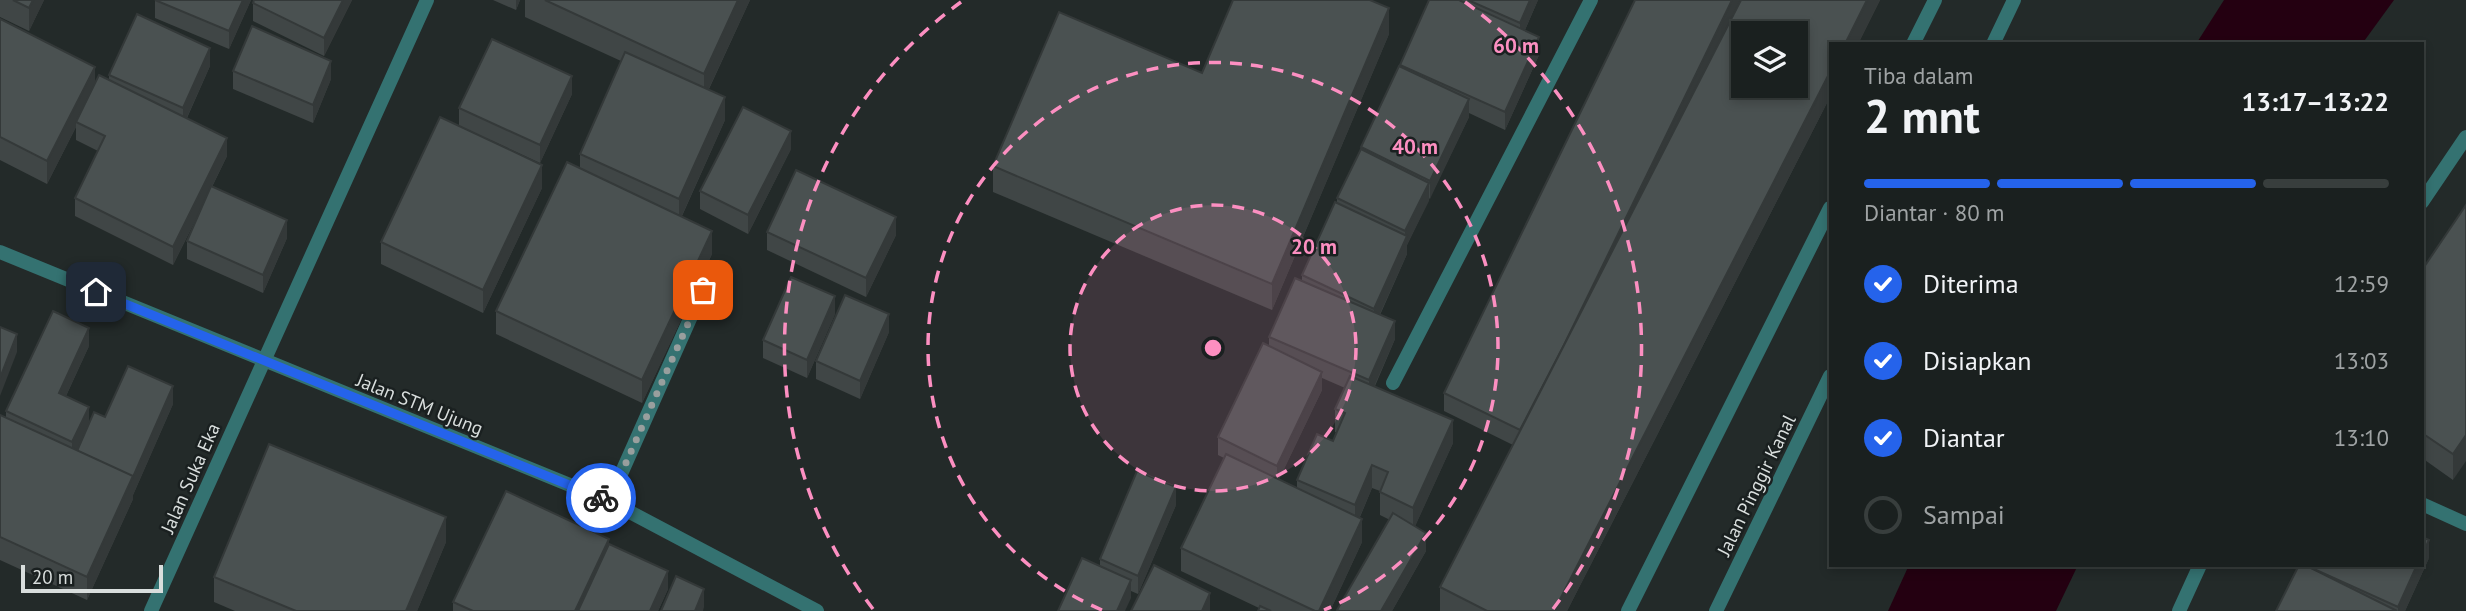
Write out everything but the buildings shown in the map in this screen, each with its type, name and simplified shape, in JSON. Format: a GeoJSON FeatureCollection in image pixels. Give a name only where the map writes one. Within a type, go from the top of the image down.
{"type":"FeatureCollection","features":[{"type":"Feature","properties":{"kind":"street","name":"Jalan Suka Eka"},"geometry":{"type":"LineString","coordinates":[[151,611],[426,0]]}},
{"type":"Feature","properties":{"kind":"street"},"geometry":{"type":"LineString","coordinates":[[1393,383],[1591,0]]}},
{"type":"Feature","properties":{"kind":"street"},"geometry":{"type":"LineString","coordinates":[[1914,42],[1935,0]]}},
{"type":"Feature","properties":{"kind":"street"},"geometry":{"type":"LineString","coordinates":[[1994,42],[2014,0]]}},
{"type":"Feature","properties":{"kind":"street"},"geometry":{"type":"LineString","coordinates":[[2424,199],[2466,136]]}},
{"type":"Feature","properties":{"kind":"street"},"geometry":{"type":"LineString","coordinates":[[1628,611],[1829,210]]}},
{"type":"Feature","properties":{"kind":"street","name":"Jalan STM Ujung"},"geometry":{"type":"LineString","coordinates":[[0,252],[609,501],[807,609]]}},
{"type":"Feature","properties":{"kind":"street"},"geometry":{"type":"LineString","coordinates":[[609,501],[713,267]]}},
{"type":"Feature","properties":{"kind":"street","name":"Jalan Pinggir Kanal"},"geometry":{"type":"LineString","coordinates":[[1716,611],[1829,378]]}},
{"type":"Feature","properties":{"kind":"street"},"geometry":{"type":"LineString","coordinates":[[2424,505],[2466,524]]}},
{"type":"Feature","properties":{"kind":"street"},"geometry":{"type":"LineString","coordinates":[[2179,611],[2199,567]]}},
{"type":"Feature","properties":{"kind":"shaded area"},"geometry":{"type":"Polygon","coordinates":[[[2224,0],[2394,0],[2363,42],[2197,42],[2224,0]]]}},
{"type":"Feature","properties":{"kind":"shaded area"},"geometry":{"type":"Polygon","coordinates":[[[1908,567],[2077,567],[2056,611],[1888,611],[1908,567]]]}},
{"type":"Feature","properties":{"kind":"way so far"},"geometry":{"type":"LineString","coordinates":[[601,498],[609,501],[703,290]]}},
{"type":"Feature","properties":{"kind":"route"},"geometry":{"type":"LineString","coordinates":[[96,292],[601,498]]}}]}
